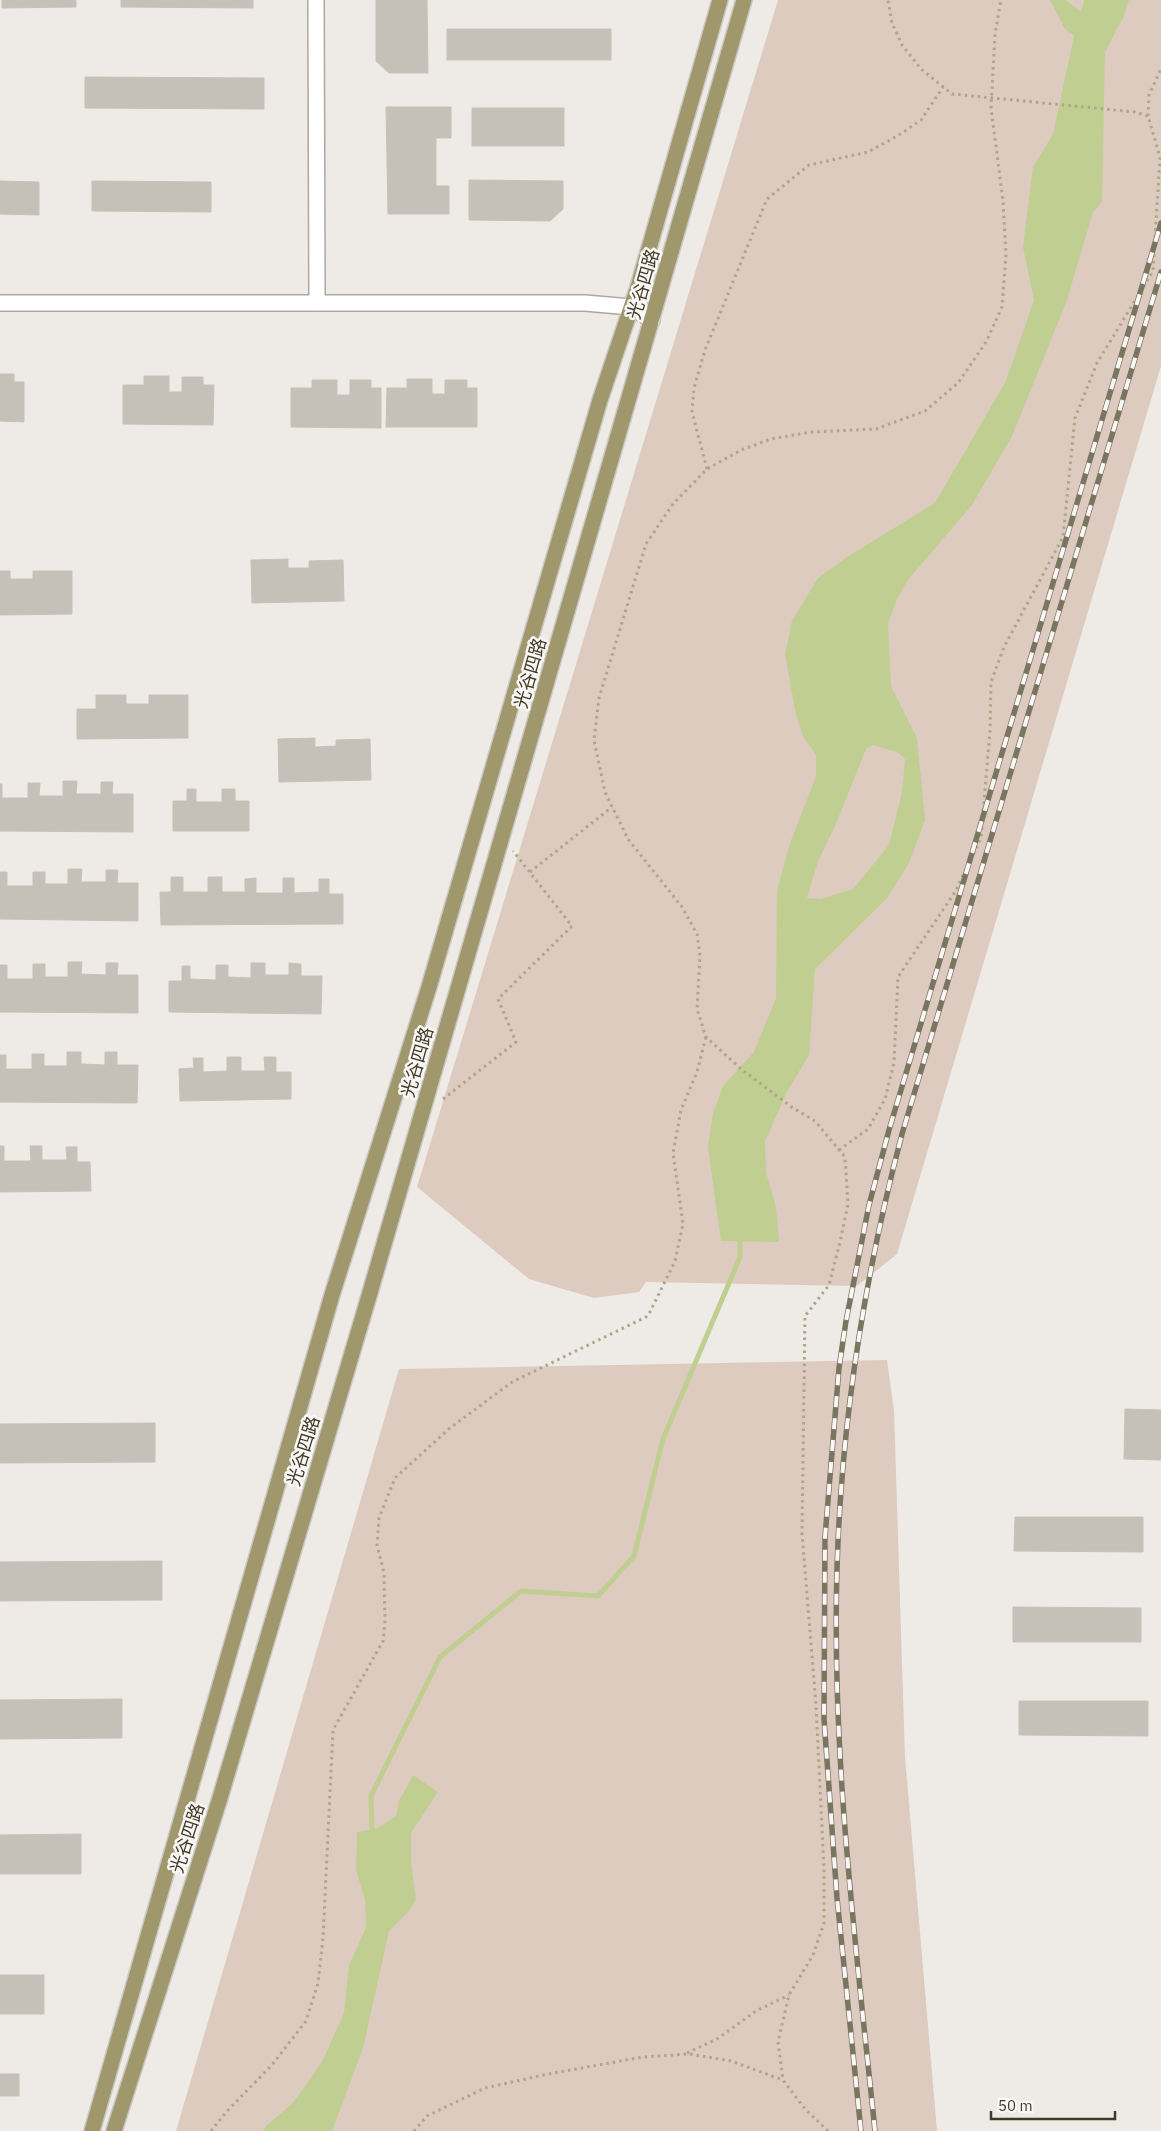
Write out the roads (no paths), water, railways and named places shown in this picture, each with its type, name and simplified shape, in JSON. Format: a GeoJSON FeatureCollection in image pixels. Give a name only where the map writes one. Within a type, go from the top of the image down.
{"type":"FeatureCollection","features":[{"type":"Feature","properties":{"kind":"main road","name":"光谷四路"},"geometry":{"type":"LineString","coordinates":[[92,2131],[332,1295],[429,987],[600,400],[631,307],[720,0]]}},
{"type":"Feature","properties":{"kind":"main road","name":"光谷四路"},"geometry":{"type":"LineString","coordinates":[[114,2131],[220,1798],[421,1116],[744,0]]}},
{"type":"Feature","properties":{"kind":"street"},"geometry":{"type":"LineString","coordinates":[[316,0],[317,303]]}},
{"type":"Feature","properties":{"kind":"street"},"geometry":{"type":"LineString","coordinates":[[0,303],[585,303],[631,307],[652,320]]}},
{"type":"Feature","properties":{"kind":"waterway"},"geometry":{"type":"LineString","coordinates":[[372,1835],[371,1796],[440,1657],[521,1591],[598,1596],[634,1556],[663,1439],[740,1257],[740,1235]]}},
{"type":"Feature","properties":{"kind":"railway"},"geometry":{"type":"LineString","coordinates":[[861,2131],[837,1898],[824,1719],[825,1537],[839,1368],[846,1321],[869,1205],[889,1130],[1161,223]]}},
{"type":"Feature","properties":{"kind":"railway"},"geometry":{"type":"LineString","coordinates":[[875,2131],[852,1911],[840,1764],[837,1690],[836,1616],[841,1491],[859,1336],[878,1235],[902,1134],[1161,272]]}}]}
